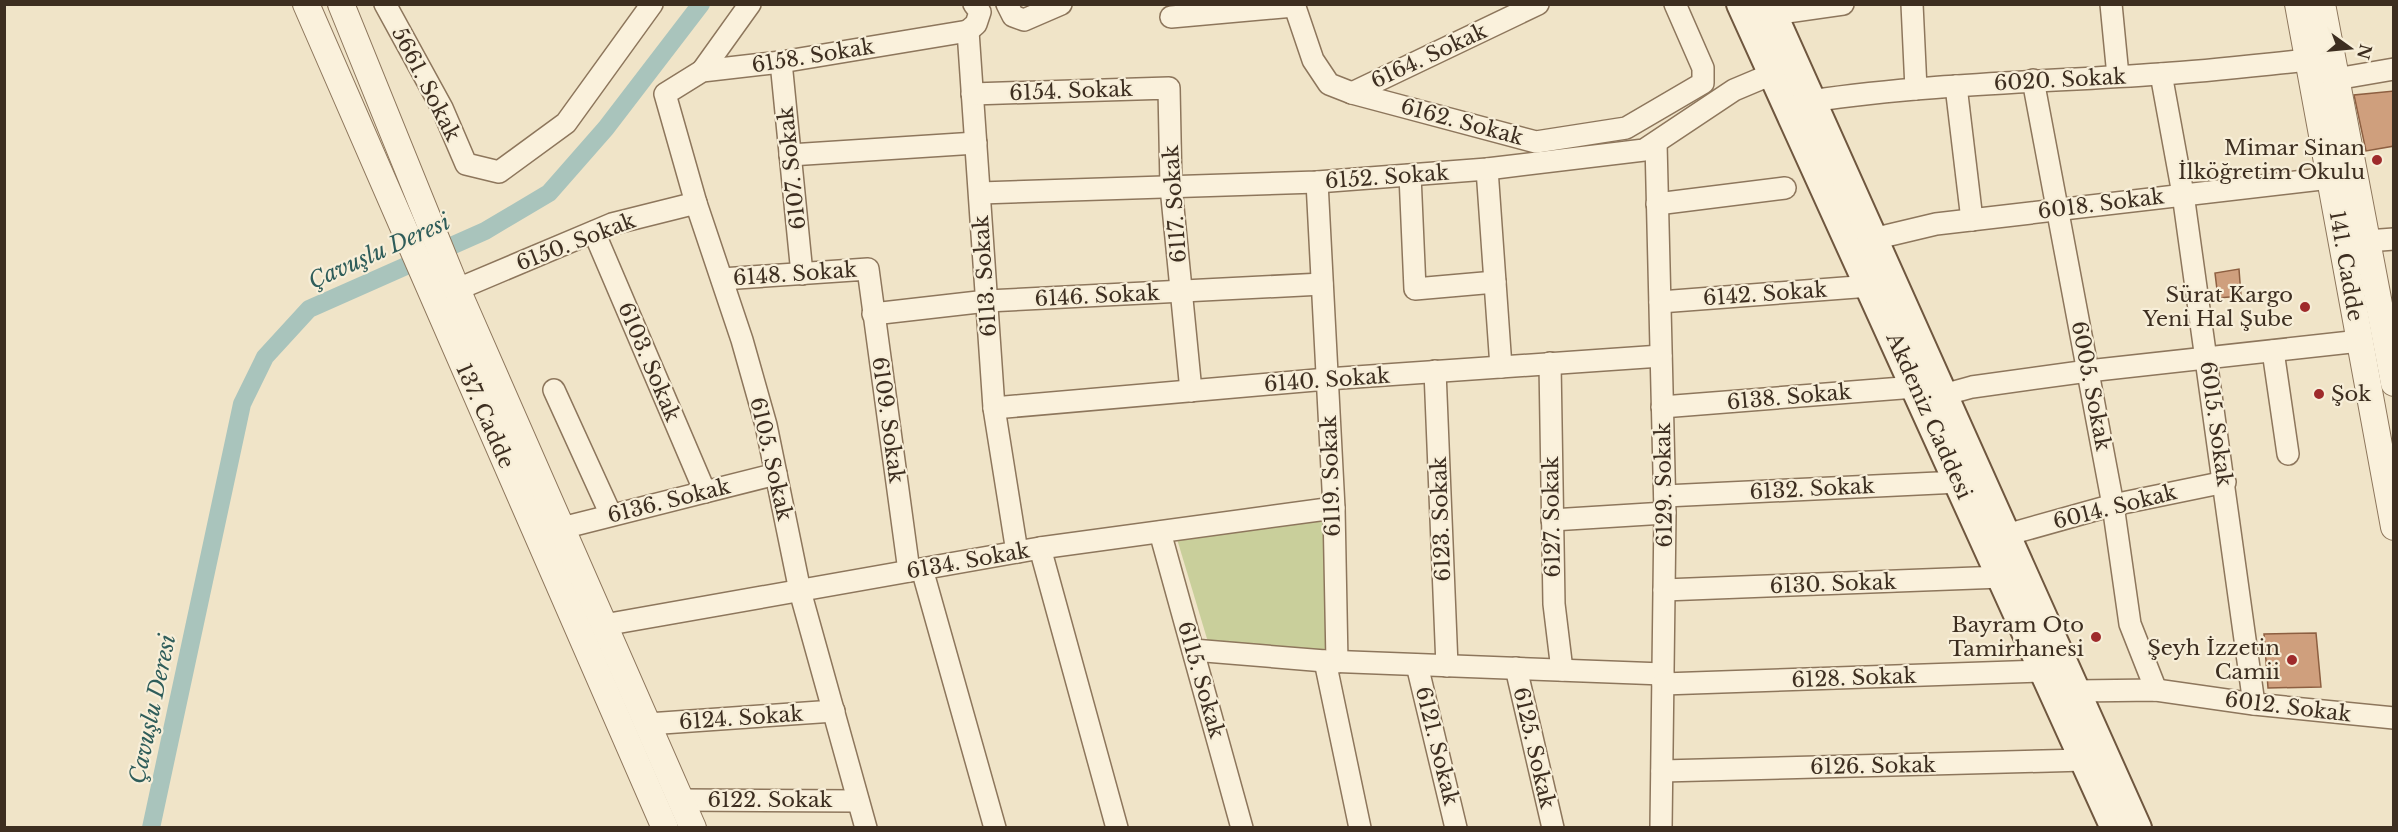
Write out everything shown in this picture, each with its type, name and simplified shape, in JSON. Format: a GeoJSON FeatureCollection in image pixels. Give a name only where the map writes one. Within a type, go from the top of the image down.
{"type":"FeatureCollection","features":[{"type":"Feature","properties":{"kind":"main road","name":"Akdeniz Caddesi"},"geometry":{"type":"LineString","coordinates":[[1757,10],[1772,74],[2115,828]]}},
{"type":"Feature","properties":{"kind":"main road","name":"Akdeniz Caddesi"},"geometry":{"type":"LineString","coordinates":[[1757,10],[1811,101],[2137,828]]}},
{"type":"Feature","properties":{"kind":"street","name":"137. Cadde"},"geometry":{"type":"LineString","coordinates":[[306,4],[393,202],[446,284],[562,528],[693,828]]}},
{"type":"Feature","properties":{"kind":"street","name":"137. Cadde"},"geometry":{"type":"LineString","coordinates":[[341,4],[420,197],[446,284],[665,828]]}},
{"type":"Feature","properties":{"kind":"street","name":"5661. Sokak"},"geometry":{"type":"LineString","coordinates":[[385,4],[441,108],[466,164],[499,172],[566,123],[652,4]]}},
{"type":"Feature","properties":{"kind":"street"},"geometry":{"type":"LineString","coordinates":[[702,71],[750,4]]}},
{"type":"Feature","properties":{"kind":"street","name":"6113. Sokak"},"geometry":{"type":"LineString","coordinates":[[975,4],[980,12],[976,24],[968,31],[994,408],[1017,552]]}},
{"type":"Feature","properties":{"kind":"street"},"geometry":{"type":"LineString","coordinates":[[1010,10],[1024,20],[1061,4]]}},
{"type":"Feature","properties":{"kind":"street","name":"6164. Sokak"},"geometry":{"type":"LineString","coordinates":[[1352,93],[1538,4]]}},
{"type":"Feature","properties":{"kind":"street","name":"6162. Sokak"},"geometry":{"type":"LineString","coordinates":[[1294,5],[1313,60],[1329,84],[1352,93],[1536,142],[1626,128],[1703,83],[1703,68],[1675,4]]}},
{"type":"Feature","properties":{"kind":"street"},"geometry":{"type":"LineString","coordinates":[[1757,10],[1843,4]]}},
{"type":"Feature","properties":{"kind":"street"},"geometry":{"type":"LineString","coordinates":[[1911,4],[1916,89]]}},
{"type":"Feature","properties":{"kind":"street"},"geometry":{"type":"LineString","coordinates":[[2111,4],[2118,76]]}},
{"type":"Feature","properties":{"kind":"street","name":"141. Cadde"},"geometry":{"type":"LineString","coordinates":[[2298,4],[2360,341],[2388,465],[2394,527]]}},
{"type":"Feature","properties":{"kind":"street","name":"141. Cadde"},"geometry":{"type":"LineString","coordinates":[[2322,4],[2367,241],[2389,338],[2394,383]]}},
{"type":"Feature","properties":{"kind":"street"},"geometry":{"type":"LineString","coordinates":[[1171,17],[1294,5]]}},
{"type":"Feature","properties":{"kind":"street","name":"6158. Sokak"},"geometry":{"type":"LineString","coordinates":[[665,94],[702,71],[781,62],[968,31]]}},
{"type":"Feature","properties":{"kind":"street","name":"6020. Sokak"},"geometry":{"type":"LineString","coordinates":[[1811,101],[1916,89],[2033,80],[2161,74],[2309,60]]}},
{"type":"Feature","properties":{"kind":"street","name":"6107. Sokak"},"geometry":{"type":"LineString","coordinates":[[781,62],[802,274]]}},
{"type":"Feature","properties":{"kind":"street"},"geometry":{"type":"LineString","coordinates":[[2336,79],[2394,69]]}},
{"type":"Feature","properties":{"kind":"street","name":"6152. Sokak"},"geometry":{"type":"LineString","coordinates":[[980,193],[1317,182],[1487,169],[1644,150],[1734,90],[1772,74]]}},
{"type":"Feature","properties":{"kind":"street","name":"6015. Sokak"},"geometry":{"type":"LineString","coordinates":[[2161,74],[2183,194],[2225,482],[2254,704]]}},
{"type":"Feature","properties":{"kind":"street","name":"6005. Sokak"},"geometry":{"type":"LineString","coordinates":[[2033,80],[2113,505],[2130,624],[2156,690]]}},
{"type":"Feature","properties":{"kind":"street"},"geometry":{"type":"LineString","coordinates":[[1956,86],[1972,220]]}},
{"type":"Feature","properties":{"kind":"street","name":"6154. Sokak"},"geometry":{"type":"LineString","coordinates":[[972,94],[1169,88]]}},
{"type":"Feature","properties":{"kind":"street","name":"6117. Sokak"},"geometry":{"type":"LineString","coordinates":[[1169,88],[1171,187],[1191,391]]}},
{"type":"Feature","properties":{"kind":"street","name":"6105. Sokak"},"geometry":{"type":"LineString","coordinates":[[665,94],[696,203],[742,340],[766,425],[800,591],[866,828]]}},
{"type":"Feature","properties":{"kind":"street"},"geometry":{"type":"LineString","coordinates":[[790,155],[976,143]]}},
{"type":"Feature","properties":{"kind":"street","name":"6129. Sokak"},"geometry":{"type":"LineString","coordinates":[[1656,143],[1665,504],[1661,828]]}},
{"type":"Feature","properties":{"kind":"street"},"geometry":{"type":"LineString","coordinates":[[1487,169],[1501,367]]}},
{"type":"Feature","properties":{"kind":"street"},"geometry":{"type":"LineString","coordinates":[[1410,175],[1414,289],[1495,282]]}},
{"type":"Feature","properties":{"kind":"street","name":"6018. Sokak"},"geometry":{"type":"LineString","coordinates":[[1873,239],[1936,224],[2057,208],[2330,178]]}},
{"type":"Feature","properties":{"kind":"street","name":"6119. Sokak"},"geometry":{"type":"LineString","coordinates":[[1317,182],[1334,508],[1331,662],[1360,828]]}},
{"type":"Feature","properties":{"kind":"street"},"geometry":{"type":"LineString","coordinates":[[1657,204],[1785,188]]}},
{"type":"Feature","properties":{"kind":"street","name":"6150. Sokak"},"geometry":{"type":"LineString","coordinates":[[446,284],[612,224],[696,203]]}},
{"type":"Feature","properties":{"kind":"street","name":"6103. Sokak"},"geometry":{"type":"LineString","coordinates":[[594,232],[705,492]]}},
{"type":"Feature","properties":{"kind":"street"},"geometry":{"type":"LineString","coordinates":[[2367,241],[2394,239]]}},
{"type":"Feature","properties":{"kind":"street","name":"6148. Sokak"},"geometry":{"type":"LineString","coordinates":[[722,279],[868,269]]}},
{"type":"Feature","properties":{"kind":"street","name":"6109. Sokak"},"geometry":{"type":"LineString","coordinates":[[868,269],[873,314],[915,570],[995,828]]}},
{"type":"Feature","properties":{"kind":"street","name":"6146. Sokak"},"geometry":{"type":"LineString","coordinates":[[873,314],[987,301],[1322,284]]}},
{"type":"Feature","properties":{"kind":"street","name":"6142. Sokak"},"geometry":{"type":"LineString","coordinates":[[1660,302],[1870,286]]}},
{"type":"Feature","properties":{"kind":"street"},"geometry":{"type":"LineString","coordinates":[[1943,395],[1972,387],[2088,371],[2360,341]]}},
{"type":"Feature","properties":{"kind":"street"},"geometry":{"type":"LineString","coordinates":[[2273,351],[2288,454]]}},
{"type":"Feature","properties":{"kind":"street","name":"6140. Sokak"},"geometry":{"type":"LineString","coordinates":[[994,408],[1327,379],[1661,356]]}},
{"type":"Feature","properties":{"kind":"street","name":"6127. Sokak"},"geometry":{"type":"LineString","coordinates":[[1550,363],[1554,604],[1562,670]]}},
{"type":"Feature","properties":{"kind":"street","name":"6123. Sokak"},"geometry":{"type":"LineString","coordinates":[[1435,372],[1447,666]]}},
{"type":"Feature","properties":{"kind":"street","name":"6138. Sokak"},"geometry":{"type":"LineString","coordinates":[[1662,407],[1915,387]]}},
{"type":"Feature","properties":{"kind":"street"},"geometry":{"type":"LineString","coordinates":[[554,390],[611,515]]}},
{"type":"Feature","properties":{"kind":"street","name":"6136. Sokak"},"geometry":{"type":"LineString","coordinates":[[562,528],[776,474]]}},
{"type":"Feature","properties":{"kind":"street","name":"6132. Sokak"},"geometry":{"type":"LineString","coordinates":[[1552,520],[1665,504],[1959,482]]}},
{"type":"Feature","properties":{"kind":"street","name":"6014. Sokak"},"geometry":{"type":"LineString","coordinates":[[2006,535],[2113,505],[2225,482]]}},
{"type":"Feature","properties":{"kind":"street","name":"6134. Sokak"},"geometry":{"type":"LineString","coordinates":[[604,625],[1040,548],[1334,508]]}},
{"type":"Feature","properties":{"kind":"street","name":"6115. Sokak"},"geometry":{"type":"LineString","coordinates":[[1160,532],[1242,828]]}},
{"type":"Feature","properties":{"kind":"street"},"geometry":{"type":"LineString","coordinates":[[1040,548],[1117,828]]}},
{"type":"Feature","properties":{"kind":"street","name":"6130. Sokak"},"geometry":{"type":"LineString","coordinates":[[1664,590],[2002,578]]}},
{"type":"Feature","properties":{"kind":"street","name":"6128. Sokak"},"geometry":{"type":"LineString","coordinates":[[1193,650],[1331,662],[1562,670],[1663,679],[2044,671]]}},
{"type":"Feature","properties":{"kind":"street","name":"6121. Sokak"},"geometry":{"type":"LineString","coordinates":[[1417,665],[1456,828]]}},
{"type":"Feature","properties":{"kind":"street","name":"6125. Sokak"},"geometry":{"type":"LineString","coordinates":[[1516,668],[1553,828]]}},
{"type":"Feature","properties":{"kind":"street","name":"6012. Sokak"},"geometry":{"type":"LineString","coordinates":[[2076,691],[2156,690],[2254,704],[2394,718]]}},
{"type":"Feature","properties":{"kind":"street","name":"6124. Sokak"},"geometry":{"type":"LineString","coordinates":[[648,724],[834,711]]}},
{"type":"Feature","properties":{"kind":"street","name":"6126. Sokak"},"geometry":{"type":"LineString","coordinates":[[1662,771],[2085,760]]}},
{"type":"Feature","properties":{"kind":"street","name":"6122. Sokak"},"geometry":{"type":"LineString","coordinates":[[681,800],[858,801]]}},
{"type":"Feature","properties":{"kind":"green space"},"geometry":{"type":"Polygon","coordinates":[[[1328,516],[1330,650],[1208,642],[1177,539],[1328,516]]]}},
{"type":"Feature","properties":{"kind":"building"},"geometry":{"type":"Polygon","coordinates":[[[2394,91],[2394,146],[2366,151],[2354,95],[2394,91]]]}},
{"type":"Feature","properties":{"kind":"building"},"geometry":{"type":"Polygon","coordinates":[[[2239,269],[2241,296],[2218,298],[2215,273],[2239,269]]]}},
{"type":"Feature","properties":{"kind":"building","name":"Şeyh İzzetin Camii"},"geometry":{"type":"Polygon","coordinates":[[[2316,633],[2321,687],[2268,688],[2264,634],[2316,633]]]}},
{"type":"Feature","properties":{"kind":"waterway","name":"Çavuşlu Deresi"},"geometry":{"type":"LineString","coordinates":[[151,828],[242,404],[265,357],[309,309],[485,231],[549,193],[606,128],[701,4]]}},
{"type":"Feature","properties":{"kind":"place","name":"Mimar Sinan İlköğretim Okulu"},"geometry":{"type":"Point","coordinates":[2377,160]}},
{"type":"Feature","properties":{"kind":"place","name":"Sürat Kargo Yeni Hal Şube"},"geometry":{"type":"Point","coordinates":[2305,307]}},
{"type":"Feature","properties":{"kind":"place","name":"Şok"},"geometry":{"type":"Point","coordinates":[2319,394]}},
{"type":"Feature","properties":{"kind":"place","name":"Bayram Oto Tamirhanesi"},"geometry":{"type":"Point","coordinates":[2096,637]}},
{"type":"Feature","properties":{"kind":"place","name":"Şeyh İzzetin Camii"},"geometry":{"type":"Point","coordinates":[2292,660]}}]}
